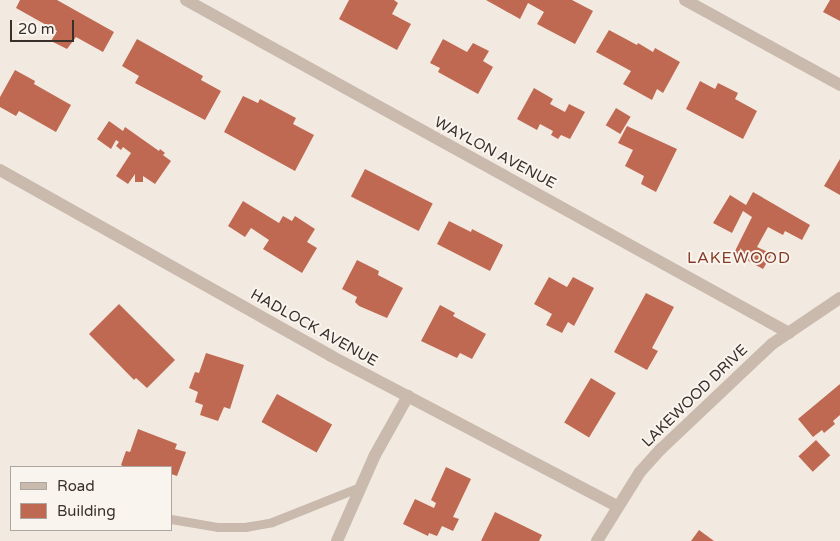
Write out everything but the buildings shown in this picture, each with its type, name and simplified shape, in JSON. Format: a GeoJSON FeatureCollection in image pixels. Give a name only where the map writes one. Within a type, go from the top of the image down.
{"type":"FeatureCollection","features":[{"type":"Feature","properties":{"kind":"street","name":"WAYLON AVENUE"},"geometry":{"type":"LineString","coordinates":[[186,0],[789,333]]}},
{"type":"Feature","properties":{"kind":"street"},"geometry":{"type":"LineString","coordinates":[[685,0],[840,86]]}},
{"type":"Feature","properties":{"kind":"street","name":"HADLOCK AVENUE"},"geometry":{"type":"LineString","coordinates":[[0,170],[174,269],[408,396],[617,506]]}},
{"type":"Feature","properties":{"kind":"street","name":"LAKEWOOD DRIVE"},"geometry":{"type":"LineString","coordinates":[[597,541],[617,506],[640,472],[661,449],[765,351],[840,298]]}},
{"type":"Feature","properties":{"kind":"street"},"geometry":{"type":"LineString","coordinates":[[337,541],[360,487],[408,396]]}},
{"type":"Feature","properties":{"kind":"lane"},"geometry":{"type":"LineString","coordinates":[[172,519],[218,527],[245,527],[272,522],[360,487]]}},
{"type":"Feature","properties":{"kind":"district","name":"LAKEWOOD"},"geometry":{"type":"Point","coordinates":[739,258]}}]}
